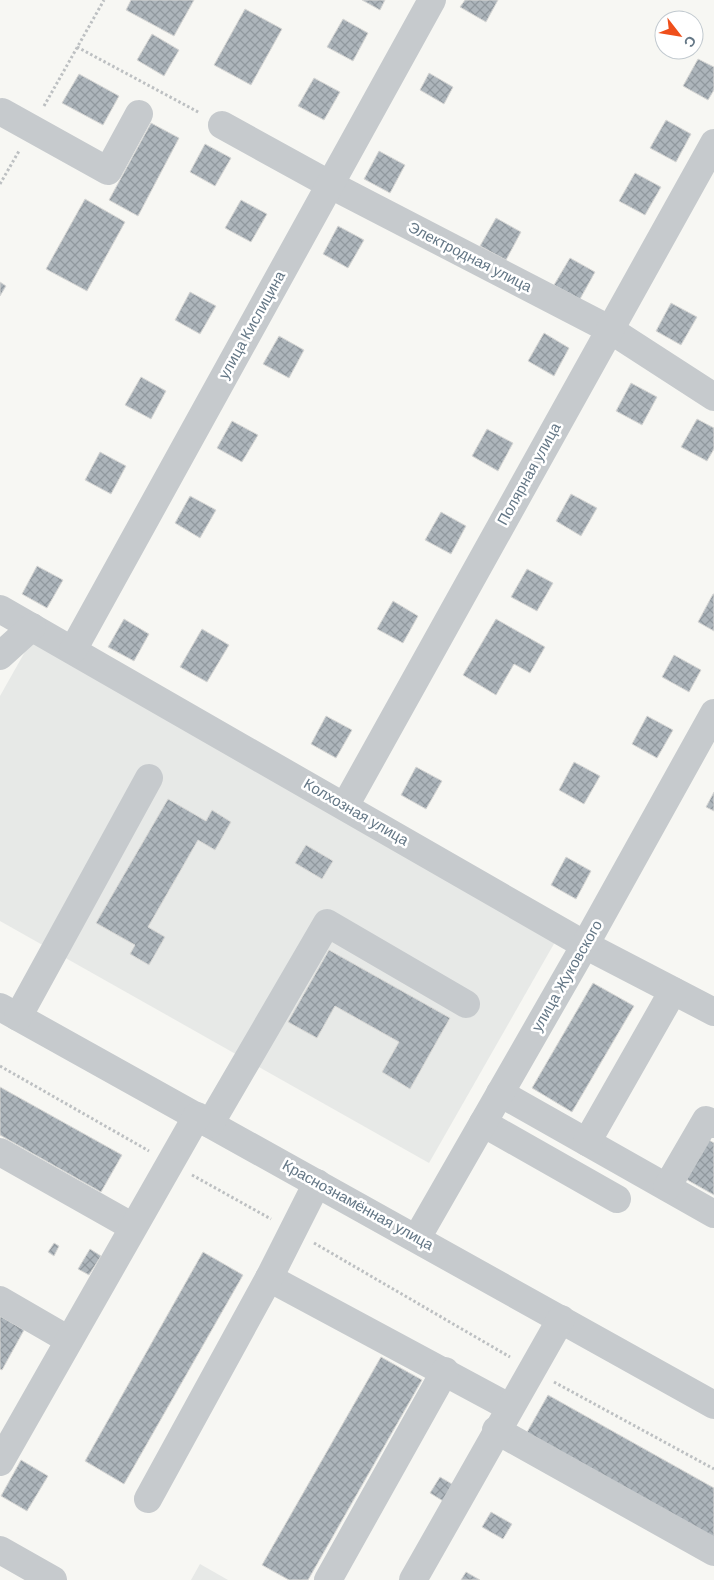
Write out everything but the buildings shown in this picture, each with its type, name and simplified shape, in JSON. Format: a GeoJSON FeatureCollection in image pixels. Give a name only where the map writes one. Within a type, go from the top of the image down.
{"type":"FeatureCollection","features":[{"type":"Feature","properties":{"kind":"street","name":"улица Кислицина"},"geometry":{"type":"LineString","coordinates":[[73,650],[432,0]]}},
{"type":"Feature","properties":{"kind":"street"},"geometry":{"type":"LineString","coordinates":[[2,112],[108,171],[139,114]]}},
{"type":"Feature","properties":{"kind":"street","name":"Электродная улица"},"geometry":{"type":"LineString","coordinates":[[222,126],[329,184],[609,329],[714,397]]}},
{"type":"Feature","properties":{"kind":"street","name":"Полярная улица"},"geometry":{"type":"LineString","coordinates":[[345,806],[609,329],[714,144]]}},
{"type":"Feature","properties":{"kind":"street","name":"Колхозная улица"},"geometry":{"type":"LineString","coordinates":[[0,609],[586,945],[714,1012]]}},
{"type":"Feature","properties":{"kind":"street"},"geometry":{"type":"LineString","coordinates":[[0,656],[32,627]]}},
{"type":"Feature","properties":{"kind":"street","name":"улица Жуковского"},"geometry":{"type":"LineString","coordinates":[[417,1238],[586,945],[714,713]]}},
{"type":"Feature","properties":{"kind":"street"},"geometry":{"type":"LineString","coordinates":[[9,1012],[149,778]]}},
{"type":"Feature","properties":{"kind":"street"},"geometry":{"type":"LineString","coordinates":[[0,1462],[170,1163],[204,1120],[327,923],[466,1004]]}},
{"type":"Feature","properties":{"kind":"street"},"geometry":{"type":"LineString","coordinates":[[587,1142],[673,991]]}},
{"type":"Feature","properties":{"kind":"street","name":"Краснознамённая улица"},"geometry":{"type":"LineString","coordinates":[[9,1012],[714,1405]]}},
{"type":"Feature","properties":{"kind":"street"},"geometry":{"type":"LineString","coordinates":[[500,1093],[714,1214]]}},
{"type":"Feature","properties":{"kind":"street"},"geometry":{"type":"LineString","coordinates":[[667,1187],[706,1120],[714,1124]]}},
{"type":"Feature","properties":{"kind":"street"},"geometry":{"type":"LineString","coordinates":[[483,1123],[618,1199]]}},
{"type":"Feature","properties":{"kind":"street"},"geometry":{"type":"LineString","coordinates":[[0,1152],[133,1227]]}},
{"type":"Feature","properties":{"kind":"street"},"geometry":{"type":"LineString","coordinates":[[148,1499],[269,1278],[317,1182]]}},
{"type":"Feature","properties":{"kind":"street"},"geometry":{"type":"LineString","coordinates":[[269,1278],[509,1407]]}},
{"type":"Feature","properties":{"kind":"street"},"geometry":{"type":"LineString","coordinates":[[0,1300],[69,1340]]}},
{"type":"Feature","properties":{"kind":"street"},"geometry":{"type":"LineString","coordinates":[[413,1580],[509,1407],[561,1319]]}},
{"type":"Feature","properties":{"kind":"street"},"geometry":{"type":"LineString","coordinates":[[328,1580],[445,1371]]}},
{"type":"Feature","properties":{"kind":"street"},"geometry":{"type":"LineString","coordinates":[[496,1430],[714,1552]]}},
{"type":"Feature","properties":{"kind":"street"},"geometry":{"type":"LineString","coordinates":[[0,1550],[53,1580]]}},
{"type":"Feature","properties":{"kind":"path"},"geometry":{"type":"LineString","coordinates":[[0,184],[104,0]]}},
{"type":"Feature","properties":{"kind":"path"},"geometry":{"type":"LineString","coordinates":[[77,47],[222,126]]}},
{"type":"Feature","properties":{"kind":"path"},"geometry":{"type":"LineString","coordinates":[[0,1066],[293,1231],[531,1369],[714,1469]]}},
{"type":"Feature","properties":{"kind":"shaded area"},"geometry":{"type":"Polygon","coordinates":[[[31,641],[555,942],[429,1163],[0,921],[0,696],[31,641]]]}},
{"type":"Feature","properties":{"kind":"shaded area"},"geometry":{"type":"Polygon","coordinates":[[[200,1564],[228,1580],[191,1580],[200,1564]]]}}]}
